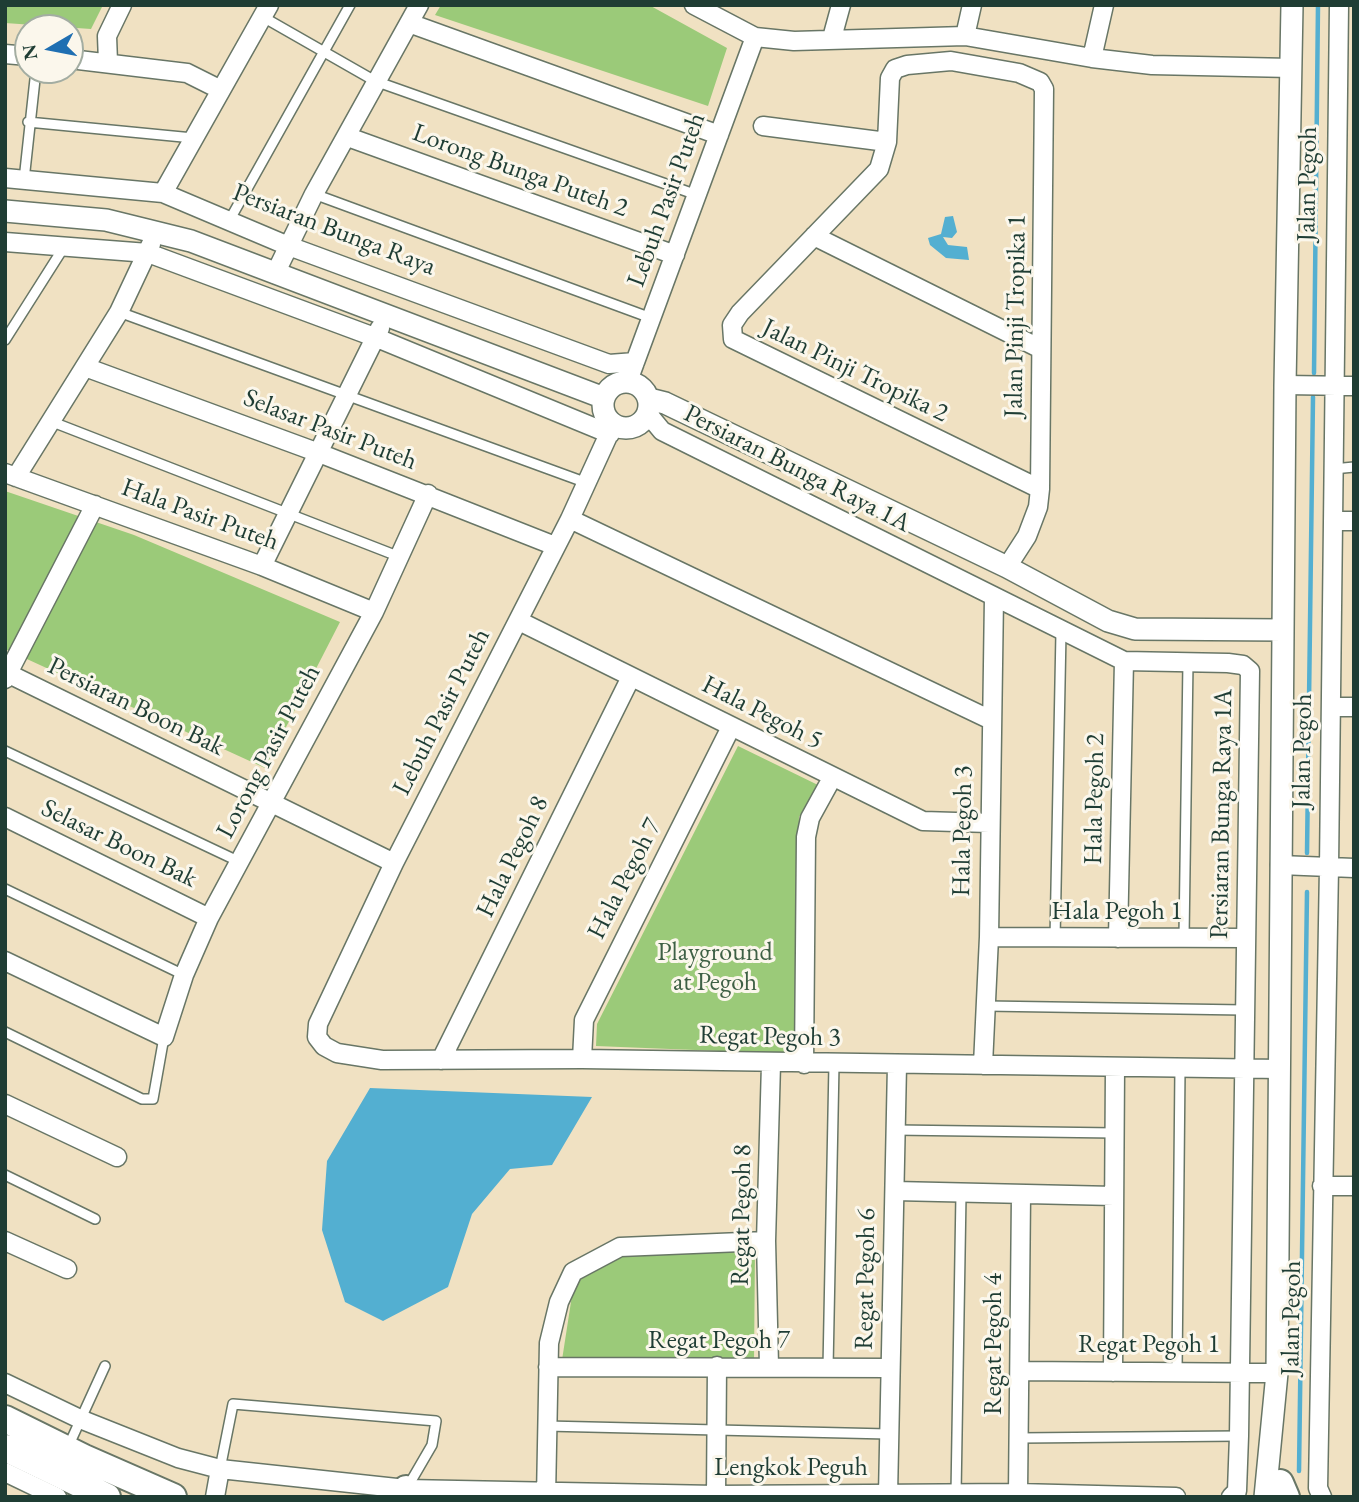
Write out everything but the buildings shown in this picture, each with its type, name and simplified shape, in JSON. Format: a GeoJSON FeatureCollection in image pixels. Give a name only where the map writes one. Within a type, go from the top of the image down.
{"type":"FeatureCollection","features":[{"type":"Feature","properties":{"kind":"main road"},"geometry":{"type":"LineString","coordinates":[[5,1419],[173,1497]]}},
{"type":"Feature","properties":{"kind":"main road"},"geometry":{"type":"LineString","coordinates":[[5,1448],[107,1497]]}},
{"type":"Feature","properties":{"kind":"main road"},"geometry":{"type":"LineString","coordinates":[[76,1453],[94,1471],[137,1497]]}},
{"type":"Feature","properties":{"kind":"street"},"geometry":{"type":"LineString","coordinates":[[108,62],[107,36],[122,5]]}},
{"type":"Feature","properties":{"kind":"street"},"geometry":{"type":"LineString","coordinates":[[275,274],[286,245],[419,5]]}},
{"type":"Feature","properties":{"kind":"street"},"geometry":{"type":"LineString","coordinates":[[694,5],[755,37],[794,41],[965,36],[1092,58],[1152,65],[1291,68]]}},
{"type":"Feature","properties":{"kind":"street"},"geometry":{"type":"LineString","coordinates":[[832,38],[841,5]]}},
{"type":"Feature","properties":{"kind":"street"},"geometry":{"type":"LineString","coordinates":[[965,36],[972,5]]}},
{"type":"Feature","properties":{"kind":"street"},"geometry":{"type":"LineString","coordinates":[[1092,58],[1104,5]]}},
{"type":"Feature","properties":{"kind":"street","name":"Jalan Pegoh"},"geometry":{"type":"LineString","coordinates":[[1273,1492],[1285,1389],[1277,1373],[1285,384],[1292,5]]}},
{"type":"Feature","properties":{"kind":"street"},"geometry":{"type":"LineString","coordinates":[[163,192],[266,11]]}},
{"type":"Feature","properties":{"kind":"street","name":"Jalan Pegoh"},"geometry":{"type":"LineString","coordinates":[[1322,1497],[1318,1488],[1332,707],[1332,385],[1344,14]]}},
{"type":"Feature","properties":{"kind":"street"},"geometry":{"type":"LineString","coordinates":[[409,23],[719,135]]}},
{"type":"Feature","properties":{"kind":"street","name":"Lebuh Pasir Puteh"},"geometry":{"type":"LineString","coordinates":[[632,372],[755,37]]}},
{"type":"Feature","properties":{"kind":"street"},"geometry":{"type":"LineString","coordinates":[[84,60],[187,73],[221,90]]}},
{"type":"Feature","properties":{"kind":"street","name":"Jalan Pinji Tropika 1"},"geometry":{"type":"LineString","coordinates":[[887,142],[890,78],[895,69],[951,61],[1018,73],[1040,82],[1044,89],[1040,489],[1038,507],[1027,536],[1007,567]]}},
{"type":"Feature","properties":{"kind":"street"},"geometry":{"type":"LineString","coordinates":[[763,126],[887,142],[878,169],[814,236],[1041,349]]}},
{"type":"Feature","properties":{"kind":"street","name":"Lorong Bunga Puteh 2"},"geometry":{"type":"LineString","coordinates":[[348,137],[675,255]]}},
{"type":"Feature","properties":{"kind":"street","name":"Persiaran Bunga Raya"},"geometry":{"type":"LineString","coordinates":[[5,178],[163,192],[286,245],[632,372]]}},
{"type":"Feature","properties":{"kind":"street"},"geometry":{"type":"LineString","coordinates":[[5,211],[106,220],[191,241],[604,398]]}},
{"type":"Feature","properties":{"kind":"street"},"geometry":{"type":"LineString","coordinates":[[11,475],[50,421],[118,312],[148,253],[156,231]]}},
{"type":"Feature","properties":{"kind":"street","name":"Jalan Pinji Tropika 2"},"geometry":{"type":"LineString","coordinates":[[814,236],[740,313],[732,326],[733,339],[1040,489]]}},
{"type":"Feature","properties":{"kind":"street"},"geometry":{"type":"LineString","coordinates":[[5,242],[148,253],[611,429],[633,428],[648,406],[665,403],[1007,567],[1108,621],[1135,629],[1283,630]]}},
{"type":"Feature","properties":{"kind":"street"},"geometry":{"type":"LineString","coordinates":[[262,566],[377,338],[385,316]]}},
{"type":"Feature","properties":{"kind":"street","name":"Selasar Pasir Puteh"},"geometry":{"type":"LineString","coordinates":[[85,367],[319,453],[555,546]]}},
{"type":"Feature","properties":{"kind":"street"},"geometry":{"type":"LineString","coordinates":[[611,429],[606,418],[604,398],[613,385],[632,372],[648,406]]}},
{"type":"Feature","properties":{"kind":"street"},"geometry":{"type":"LineString","coordinates":[[1285,384],[1354,386]]}},
{"type":"Feature","properties":{"kind":"street","name":"Persiaran Bunga Raya 1A"},"geometry":{"type":"LineString","coordinates":[[648,406],[662,432],[1124,661],[1243,665],[1250,671],[1242,1070],[1239,1436],[1237,1491],[1231,1497]]}},
{"type":"Feature","properties":{"kind":"street","name":"Lebuh Pasir Puteh"},"geometry":{"type":"LineString","coordinates":[[318,1024],[394,863],[570,519],[611,429]]}},
{"type":"Feature","properties":{"kind":"street","name":"Hala Pasir Puteh"},"geometry":{"type":"LineString","coordinates":[[11,475],[262,566],[374,612]]}},
{"type":"Feature","properties":{"kind":"street","name":"Lorong Pasir Puteh"},"geometry":{"type":"LineString","coordinates":[[164,1037],[184,975],[209,918],[374,612],[428,495]]}},
{"type":"Feature","properties":{"kind":"street"},"geometry":{"type":"LineString","coordinates":[[6,675],[95,505]]}},
{"type":"Feature","properties":{"kind":"street"},"geometry":{"type":"LineString","coordinates":[[570,519],[991,720]]}},
{"type":"Feature","properties":{"kind":"street"},"geometry":{"type":"LineString","coordinates":[[1334,521],[1354,521]]}},
{"type":"Feature","properties":{"kind":"street","name":"Hala Pegoh 3"},"geometry":{"type":"LineString","coordinates":[[983,1065],[989,937],[994,597]]}},
{"type":"Feature","properties":{"kind":"street"},"geometry":{"type":"LineString","coordinates":[[1246,630],[1261,623],[1283,600]]}},
{"type":"Feature","properties":{"kind":"street","name":"Hala Pegoh 5"},"geometry":{"type":"LineString","coordinates":[[519,621],[923,821],[989,823]]}},
{"type":"Feature","properties":{"kind":"street"},"geometry":{"type":"LineString","coordinates":[[1246,630],[1271,649],[1283,671]]}},
{"type":"Feature","properties":{"kind":"street","name":"Hala Pegoh 2"},"geometry":{"type":"LineString","coordinates":[[1118,937],[1124,661]]}},
{"type":"Feature","properties":{"kind":"street","name":"Persiaran Boon Bak"},"geometry":{"type":"LineString","coordinates":[[6,675],[394,863]]}},
{"type":"Feature","properties":{"kind":"street","name":"Hala Pegoh 8"},"geometry":{"type":"LineString","coordinates":[[442,1060],[631,677]]}},
{"type":"Feature","properties":{"kind":"street"},"geometry":{"type":"LineString","coordinates":[[1332,707],[1354,707]]}},
{"type":"Feature","properties":{"kind":"street","name":"Hala Pegoh 7"},"geometry":{"type":"LineString","coordinates":[[582,1059],[584,1020],[731,727]]}},
{"type":"Feature","properties":{"kind":"street"},"geometry":{"type":"LineString","coordinates":[[804,1064],[806,837],[810,818],[832,778]]}},
{"type":"Feature","properties":{"kind":"street","name":"Selasar Boon Bak"},"geometry":{"type":"LineString","coordinates":[[5,817],[209,918]]}},
{"type":"Feature","properties":{"kind":"street"},"geometry":{"type":"LineString","coordinates":[[1280,865],[1354,868]]}},
{"type":"Feature","properties":{"kind":"street","name":"Hala Pegoh 1"},"geometry":{"type":"LineString","coordinates":[[989,937],[1246,938]]}},
{"type":"Feature","properties":{"kind":"street"},"geometry":{"type":"LineString","coordinates":[[5,961],[164,1037]]}},
{"type":"Feature","properties":{"kind":"street","name":"Regat Pegoh 3"},"geometry":{"type":"LineString","coordinates":[[318,1024],[316,1032],[320,1042],[338,1053],[382,1060],[582,1059],[771,1064],[1280,1069]]}},
{"type":"Feature","properties":{"kind":"street","name":"Regat Pegoh 8"},"geometry":{"type":"LineString","coordinates":[[769,1366],[766,1241],[771,1064]]}},
{"type":"Feature","properties":{"kind":"street","name":"Regat Pegoh 6"},"geometry":{"type":"LineString","coordinates":[[888,1495],[897,1065]]}},
{"type":"Feature","properties":{"kind":"street"},"geometry":{"type":"LineString","coordinates":[[1113,1371],[1115,1068]]}},
{"type":"Feature","properties":{"kind":"street"},"geometry":{"type":"LineString","coordinates":[[5,1104],[117,1157]]}},
{"type":"Feature","properties":{"kind":"street"},"geometry":{"type":"LineString","coordinates":[[1322,1186],[1354,1186]]}},
{"type":"Feature","properties":{"kind":"street"},"geometry":{"type":"LineString","coordinates":[[895,1191],[961,1195],[1114,1196]]}},
{"type":"Feature","properties":{"kind":"street","name":"Regat Pegoh 4"},"geometry":{"type":"LineString","coordinates":[[1018,1493],[1021,1195]]}},
{"type":"Feature","properties":{"kind":"street"},"geometry":{"type":"LineString","coordinates":[[5,1241],[67,1269]]}},
{"type":"Feature","properties":{"kind":"street"},"geometry":{"type":"LineString","coordinates":[[546,1495],[549,1343],[559,1303],[573,1272],[620,1247],[766,1241]]}},
{"type":"Feature","properties":{"kind":"street"},"geometry":{"type":"LineString","coordinates":[[716,1495],[718,1366]]}},
{"type":"Feature","properties":{"kind":"street","name":"Regat Pegoh 7"},"geometry":{"type":"LineString","coordinates":[[548,1367],[890,1368]]}},
{"type":"Feature","properties":{"kind":"street","name":"Regat Pegoh 1"},"geometry":{"type":"LineString","coordinates":[[1020,1371],[1277,1373]]}},
{"type":"Feature","properties":{"kind":"street","name":"Lengkok Peguh"},"geometry":{"type":"LineString","coordinates":[[5,1383],[80,1419],[178,1458],[220,1469],[407,1493],[1018,1493],[1176,1497]]}},
{"type":"Feature","properties":{"kind":"street"},"geometry":{"type":"LineString","coordinates":[[215,1497],[220,1469]]}},
{"type":"Feature","properties":{"kind":"street"},"geometry":{"type":"LineString","coordinates":[[5,1472],[54,1496]]}},
{"type":"Feature","properties":{"kind":"lane"},"geometry":{"type":"LineString","coordinates":[[229,221],[350,5]]}},
{"type":"Feature","properties":{"kind":"lane"},"geometry":{"type":"LineString","coordinates":[[266,11],[324,52],[375,81],[697,195]]}},
{"type":"Feature","properties":{"kind":"lane"},"geometry":{"type":"LineString","coordinates":[[24,180],[34,84]]}},
{"type":"Feature","properties":{"kind":"lane"},"geometry":{"type":"LineString","coordinates":[[28,122],[193,138]]}},
{"type":"Feature","properties":{"kind":"lane"},"geometry":{"type":"LineString","coordinates":[[314,194],[651,318]]}},
{"type":"Feature","properties":{"kind":"lane"},"geometry":{"type":"LineString","coordinates":[[5,340],[64,247]]}},
{"type":"Feature","properties":{"kind":"lane"},"geometry":{"type":"LineString","coordinates":[[118,312],[587,483]]}},
{"type":"Feature","properties":{"kind":"lane"},"geometry":{"type":"LineString","coordinates":[[50,421],[290,512],[400,557]]}},
{"type":"Feature","properties":{"kind":"lane"},"geometry":{"type":"LineString","coordinates":[[1333,469],[1354,467]]}},
{"type":"Feature","properties":{"kind":"lane"},"geometry":{"type":"LineString","coordinates":[[1055,939],[1061,632]]}},
{"type":"Feature","properties":{"kind":"lane"},"geometry":{"type":"LineString","coordinates":[[1184,937],[1188,662]]}},
{"type":"Feature","properties":{"kind":"lane"},"geometry":{"type":"LineString","coordinates":[[5,751],[240,862]]}},
{"type":"Feature","properties":{"kind":"lane"},"geometry":{"type":"LineString","coordinates":[[5,890],[184,975]]}},
{"type":"Feature","properties":{"kind":"lane"},"geometry":{"type":"LineString","coordinates":[[986,1006],[1244,1010]]}},
{"type":"Feature","properties":{"kind":"lane"},"geometry":{"type":"LineString","coordinates":[[5,1032],[142,1099],[152,1099],[164,1037]]}},
{"type":"Feature","properties":{"kind":"lane"},"geometry":{"type":"LineString","coordinates":[[828,1368],[834,1064]]}},
{"type":"Feature","properties":{"kind":"lane"},"geometry":{"type":"LineString","coordinates":[[1177,1371],[1180,1069]]}},
{"type":"Feature","properties":{"kind":"lane"},"geometry":{"type":"LineString","coordinates":[[895,1130],[1115,1133]]}},
{"type":"Feature","properties":{"kind":"lane"},"geometry":{"type":"LineString","coordinates":[[5,1175],[95,1219]]}},
{"type":"Feature","properties":{"kind":"lane"},"geometry":{"type":"LineString","coordinates":[[956,1494],[961,1195]]}},
{"type":"Feature","properties":{"kind":"lane"},"geometry":{"type":"LineString","coordinates":[[76,1453],[80,1419],[105,1366]]}},
{"type":"Feature","properties":{"kind":"lane"},"geometry":{"type":"LineString","coordinates":[[220,1469],[233,1404],[436,1421],[432,1445],[407,1493]]}},
{"type":"Feature","properties":{"kind":"lane"},"geometry":{"type":"LineString","coordinates":[[546,1426],[888,1434]]}},
{"type":"Feature","properties":{"kind":"lane"},"geometry":{"type":"LineString","coordinates":[[1020,1438],[1239,1436]]}},
{"type":"Feature","properties":{"kind":"green space"},"geometry":{"type":"Polygon","coordinates":[[[5,5],[103,5],[91,29],[84,29],[84,14],[14,14],[14,24],[5,23],[5,5]]]}},
{"type":"Feature","properties":{"kind":"green space"},"geometry":{"type":"Polygon","coordinates":[[[441,5],[649,5],[727,48],[708,106],[435,15],[441,5]]]}},
{"type":"Feature","properties":{"kind":"green space"},"geometry":{"type":"Polygon","coordinates":[[[5,491],[134,535],[340,622],[265,768],[5,649],[5,491]]]}},
{"type":"Feature","properties":{"kind":"green space","name":"Playground at Pegoh"},"geometry":{"type":"Polygon","coordinates":[[[738,746],[818,785],[799,817],[794,1054],[596,1046],[597,1024],[738,746]]]}},
{"type":"Feature","properties":{"kind":"green space"},"geometry":{"type":"Polygon","coordinates":[[[755,1249],[754,1361],[562,1360],[575,1276],[620,1255],[755,1249]]]}},
{"type":"Feature","properties":{"kind":"water"},"geometry":{"type":"Polygon","coordinates":[[[953,216],[957,232],[952,238],[943,237],[948,245],[967,247],[969,260],[946,258],[930,245],[928,238],[941,234],[945,217],[953,216]]]}},
{"type":"Feature","properties":{"kind":"water"},"geometry":{"type":"Polygon","coordinates":[[[370,1088],[592,1097],[552,1165],[510,1169],[472,1214],[448,1287],[383,1321],[345,1302],[322,1230],[327,1161],[370,1088]]]}},
{"type":"Feature","properties":{"kind":"waterway"},"geometry":{"type":"LineString","coordinates":[[1314,373],[1318,5]]}},
{"type":"Feature","properties":{"kind":"waterway"},"geometry":{"type":"LineString","coordinates":[[1307,853],[1313,397]]}},
{"type":"Feature","properties":{"kind":"waterway"},"geometry":{"type":"LineString","coordinates":[[1299,1471],[1307,892]]}}]}
